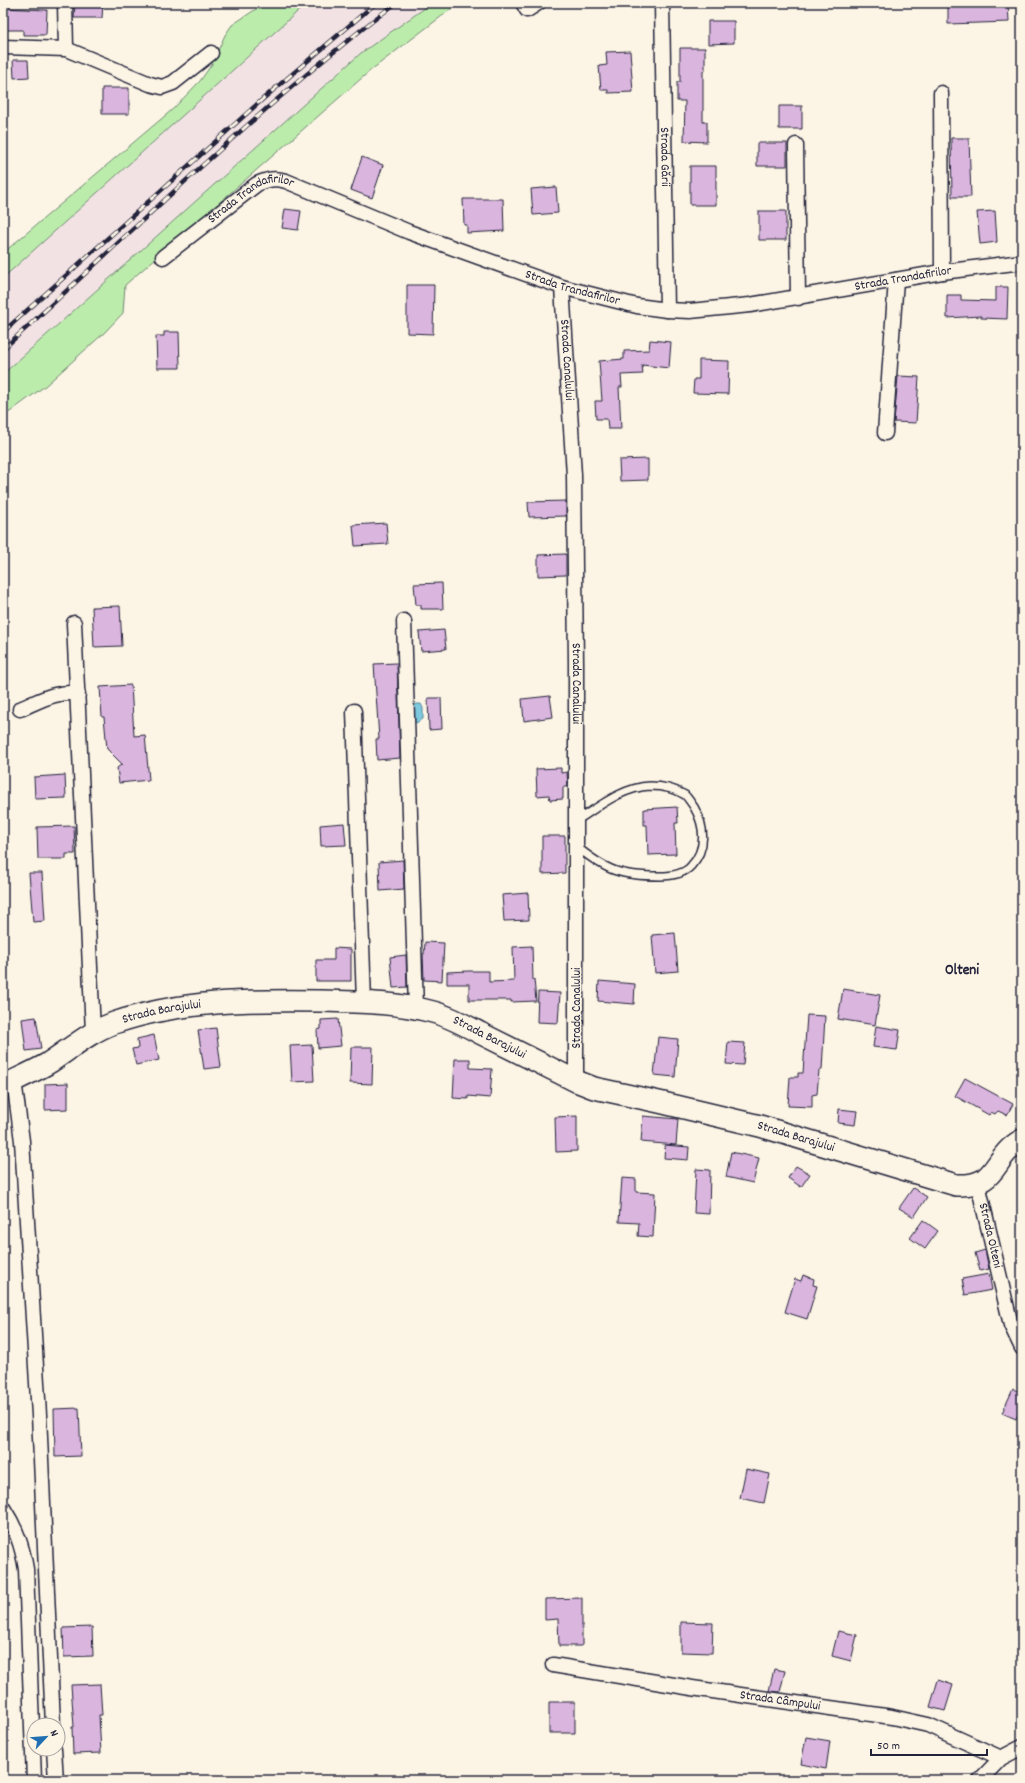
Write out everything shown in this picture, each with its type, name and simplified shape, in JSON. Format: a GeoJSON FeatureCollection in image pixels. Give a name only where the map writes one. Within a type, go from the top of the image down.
{"type":"FeatureCollection","features":[{"type":"Feature","properties":{"kind":"street"},"geometry":{"type":"LineString","coordinates":[[64,3],[66,49]]}},
{"type":"Feature","properties":{"kind":"street"},"geometry":{"type":"LineString","coordinates":[[523,3],[527,10],[538,3]]}},
{"type":"Feature","properties":{"kind":"street","name":"Strada Gării"},"geometry":{"type":"LineString","coordinates":[[662,3],[667,310]]}},
{"type":"Feature","properties":{"kind":"street"},"geometry":{"type":"LineString","coordinates":[[3,46],[66,49],[150,84],[162,87],[173,83],[211,53]]}},
{"type":"Feature","properties":{"kind":"street"},"geometry":{"type":"LineString","coordinates":[[941,93],[942,272]]}},
{"type":"Feature","properties":{"kind":"street"},"geometry":{"type":"LineString","coordinates":[[796,145],[798,298]]}},
{"type":"Feature","properties":{"kind":"street","name":"Strada Trandafirilor"},"geometry":{"type":"LineString","coordinates":[[163,257],[257,184],[267,179],[276,178],[409,232],[562,287],[637,306],[667,310],[712,310],[798,298],[942,272],[1022,262]]}},
{"type":"Feature","properties":{"kind":"street"},"geometry":{"type":"LineString","coordinates":[[886,433],[896,280]]}},
{"type":"Feature","properties":{"kind":"street","name":"Strada Canalului"},"geometry":{"type":"LineString","coordinates":[[562,287],[574,475],[576,1081]]}},
{"type":"Feature","properties":{"kind":"street"},"geometry":{"type":"LineString","coordinates":[[404,621],[416,1009]]}},
{"type":"Feature","properties":{"kind":"street"},"geometry":{"type":"LineString","coordinates":[[74,623],[93,1032]]}},
{"type":"Feature","properties":{"kind":"street"},"geometry":{"type":"LineString","coordinates":[[20,709],[58,694],[70,691],[78,694]]}},
{"type":"Feature","properties":{"kind":"street"},"geometry":{"type":"LineString","coordinates":[[354,712],[364,1002]]}},
{"type":"Feature","properties":{"kind":"street","name":"Strada Barajului"},"geometry":{"type":"LineString","coordinates":[[9,1083],[46,1064],[93,1032],[114,1023],[147,1013],[185,1005],[265,1000],[364,1002],[411,1006],[416,1009],[434,1012],[455,1021],[576,1081],[594,1088],[760,1126],[944,1183],[969,1186],[978,1184]]}},
{"type":"Feature","properties":{"kind":"street"},"geometry":{"type":"LineString","coordinates":[[9,1083],[22,1141],[40,1415],[53,1717]]}},
{"type":"Feature","properties":{"kind":"street"},"geometry":{"type":"LineString","coordinates":[[978,1184],[987,1178],[1008,1150],[1022,1140]]}},
{"type":"Feature","properties":{"kind":"street","name":"Strada Olteni"},"geometry":{"type":"LineString","coordinates":[[978,1184],[1011,1325],[1019,1345],[1022,1348]]}},
{"type":"Feature","properties":{"kind":"street"},"geometry":{"type":"LineString","coordinates":[[3,1508],[13,1523],[22,1546],[26,1569],[34,1780]]}},
{"type":"Feature","properties":{"kind":"street","name":"Strada Câmpului"},"geometry":{"type":"LineString","coordinates":[[553,1665],[692,1688],[892,1717],[928,1725],[1001,1758]]}},
{"type":"Feature","properties":{"kind":"street"},"geometry":{"type":"LineString","coordinates":[[980,1780],[1001,1758],[1022,1747]]}},
{"type":"Feature","properties":{"kind":"street"},"geometry":{"type":"LineString","coordinates":[[55,1757],[56,1780]]}},
{"type":"Feature","properties":{"kind":"lane"},"geometry":{"type":"LineString","coordinates":[[576,821],[614,797],[631,790],[649,786],[673,789],[686,796],[695,810],[702,824],[703,838],[699,854],[690,867],[679,873],[667,876],[635,876],[621,874],[594,861],[576,847]]}},
{"type":"Feature","properties":{"kind":"shaded area"},"geometry":{"type":"Polygon","coordinates":[[[307,3],[432,3],[361,53],[3,374],[3,278],[307,3]]]}},
{"type":"Feature","properties":{"kind":"green space"},"geometry":{"type":"Polygon","coordinates":[[[265,3],[307,3],[3,278],[3,253],[173,109],[200,81],[212,64],[225,35],[232,25],[265,3]]]}},
{"type":"Feature","properties":{"kind":"green space"},"geometry":{"type":"Polygon","coordinates":[[[432,3],[459,3],[371,70],[125,285],[123,313],[104,333],[45,386],[3,417],[3,374],[361,53],[432,3]]]}},
{"type":"Feature","properties":{"kind":"water"},"geometry":{"type":"Polygon","coordinates":[[[421,704],[423,708],[423,719],[416,723],[412,720],[414,705],[421,704]]]}},
{"type":"Feature","properties":{"kind":"building"},"geometry":{"type":"Polygon","coordinates":[[[75,3],[103,3],[102,18],[74,18],[75,3]]]}},
{"type":"Feature","properties":{"kind":"building"},"geometry":{"type":"Polygon","coordinates":[[[948,3],[1008,3],[1009,22],[948,24],[948,3]]]}},
{"type":"Feature","properties":{"kind":"building"},"geometry":{"type":"Polygon","coordinates":[[[3,8],[47,10],[46,35],[23,35],[23,30],[3,30],[3,8]]]}},
{"type":"Feature","properties":{"kind":"building"},"geometry":{"type":"Polygon","coordinates":[[[708,21],[734,21],[734,43],[708,44],[708,21]]]}},
{"type":"Feature","properties":{"kind":"building"},"geometry":{"type":"Polygon","coordinates":[[[680,48],[705,48],[705,71],[703,71],[703,122],[707,122],[707,142],[684,141],[685,101],[677,101],[677,82],[680,82],[680,48]]]}},
{"type":"Feature","properties":{"kind":"building"},"geometry":{"type":"Polygon","coordinates":[[[630,51],[633,92],[608,93],[608,90],[601,90],[599,66],[607,65],[606,52],[630,51]]]}},
{"type":"Feature","properties":{"kind":"building"},"geometry":{"type":"Polygon","coordinates":[[[13,60],[28,60],[29,77],[14,78],[13,60]]]}},
{"type":"Feature","properties":{"kind":"building"},"geometry":{"type":"Polygon","coordinates":[[[102,88],[129,88],[129,114],[102,114],[102,88]]]}},
{"type":"Feature","properties":{"kind":"building"},"geometry":{"type":"Polygon","coordinates":[[[779,106],[802,106],[802,129],[779,129],[779,106]]]}},
{"type":"Feature","properties":{"kind":"building"},"geometry":{"type":"Polygon","coordinates":[[[951,138],[969,138],[971,197],[952,197],[951,138]]]}},
{"type":"Feature","properties":{"kind":"building"},"geometry":{"type":"Polygon","coordinates":[[[757,143],[787,143],[787,166],[757,166],[757,143]]]}},
{"type":"Feature","properties":{"kind":"building"},"geometry":{"type":"Polygon","coordinates":[[[362,157],[383,165],[372,198],[351,190],[362,157]]]}},
{"type":"Feature","properties":{"kind":"building"},"geometry":{"type":"Polygon","coordinates":[[[690,166],[716,166],[716,205],[690,205],[690,166]]]}},
{"type":"Feature","properties":{"kind":"building"},"geometry":{"type":"Polygon","coordinates":[[[556,187],[558,213],[533,215],[531,189],[556,187]]]}},
{"type":"Feature","properties":{"kind":"building"},"geometry":{"type":"Polygon","coordinates":[[[463,199],[503,199],[504,231],[467,233],[467,225],[464,225],[463,199]]]}},
{"type":"Feature","properties":{"kind":"building"},"geometry":{"type":"Polygon","coordinates":[[[285,209],[301,211],[298,230],[282,228],[285,209]]]}},
{"type":"Feature","properties":{"kind":"building"},"geometry":{"type":"Polygon","coordinates":[[[759,211],[786,211],[786,240],[759,240],[759,211]]]}},
{"type":"Feature","properties":{"kind":"building"},"geometry":{"type":"Polygon","coordinates":[[[995,211],[997,242],[980,244],[977,212],[995,211]]]}},
{"type":"Feature","properties":{"kind":"building"},"geometry":{"type":"Polygon","coordinates":[[[407,285],[434,285],[433,334],[407,333],[407,285]]]}},
{"type":"Feature","properties":{"kind":"building"},"geometry":{"type":"Polygon","coordinates":[[[996,287],[1008,287],[1007,319],[981,318],[981,316],[947,318],[947,295],[961,295],[961,300],[996,301],[996,287]]]}},
{"type":"Feature","properties":{"kind":"building"},"geometry":{"type":"Polygon","coordinates":[[[164,332],[179,332],[180,368],[157,368],[156,336],[164,336],[164,332]]]}},
{"type":"Feature","properties":{"kind":"building"},"geometry":{"type":"Polygon","coordinates":[[[650,340],[671,342],[669,368],[642,365],[643,374],[621,375],[622,387],[619,387],[621,429],[608,429],[607,419],[596,419],[595,401],[602,401],[599,361],[624,359],[624,351],[649,350],[650,340]]]}},
{"type":"Feature","properties":{"kind":"building"},"geometry":{"type":"Polygon","coordinates":[[[699,360],[729,361],[728,394],[693,393],[694,379],[699,379],[699,360]]]}},
{"type":"Feature","properties":{"kind":"building"},"geometry":{"type":"Polygon","coordinates":[[[898,376],[919,377],[916,423],[894,422],[898,376]]]}},
{"type":"Feature","properties":{"kind":"building"},"geometry":{"type":"Polygon","coordinates":[[[648,459],[648,480],[620,481],[619,460],[648,459]]]}},
{"type":"Feature","properties":{"kind":"building"},"geometry":{"type":"Polygon","coordinates":[[[566,501],[566,516],[529,517],[528,502],[566,501]]]}},
{"type":"Feature","properties":{"kind":"building"},"geometry":{"type":"Polygon","coordinates":[[[386,523],[388,544],[355,546],[353,525],[386,523]]]}},
{"type":"Feature","properties":{"kind":"building"},"geometry":{"type":"Polygon","coordinates":[[[566,554],[566,575],[538,576],[538,555],[566,554]]]}},
{"type":"Feature","properties":{"kind":"building"},"geometry":{"type":"Polygon","coordinates":[[[442,583],[443,609],[421,609],[421,605],[416,605],[414,584],[442,583]]]}},
{"type":"Feature","properties":{"kind":"building"},"geometry":{"type":"Polygon","coordinates":[[[120,606],[122,646],[94,647],[92,607],[120,606]]]}},
{"type":"Feature","properties":{"kind":"building"},"geometry":{"type":"Polygon","coordinates":[[[444,630],[446,649],[421,651],[419,632],[444,630]]]}},
{"type":"Feature","properties":{"kind":"building"},"geometry":{"type":"Polygon","coordinates":[[[397,663],[400,758],[377,760],[376,739],[379,739],[374,664],[397,663]]]}},
{"type":"Feature","properties":{"kind":"building"},"geometry":{"type":"Polygon","coordinates":[[[131,685],[134,736],[145,735],[149,780],[119,783],[117,768],[122,764],[107,749],[104,717],[102,717],[100,687],[131,685]]]}},
{"type":"Feature","properties":{"kind":"building"},"geometry":{"type":"Polygon","coordinates":[[[550,696],[553,717],[524,721],[522,699],[550,696]]]}},
{"type":"Feature","properties":{"kind":"building"},"geometry":{"type":"Polygon","coordinates":[[[428,698],[441,698],[442,729],[429,730],[428,698]]]}},
{"type":"Feature","properties":{"kind":"building"},"geometry":{"type":"Polygon","coordinates":[[[561,768],[561,773],[567,772],[568,787],[563,787],[563,799],[550,800],[549,795],[537,796],[536,769],[561,768]]]}},
{"type":"Feature","properties":{"kind":"building"},"geometry":{"type":"Polygon","coordinates":[[[65,775],[66,798],[35,799],[34,777],[65,775]]]}},
{"type":"Feature","properties":{"kind":"building"},"geometry":{"type":"Polygon","coordinates":[[[677,807],[678,823],[675,823],[676,854],[648,855],[647,825],[644,825],[644,809],[677,807]]]}},
{"type":"Feature","properties":{"kind":"building"},"geometry":{"type":"Polygon","coordinates":[[[344,823],[346,845],[321,846],[320,825],[344,823]]]}},
{"type":"Feature","properties":{"kind":"building"},"geometry":{"type":"Polygon","coordinates":[[[74,826],[75,854],[66,854],[66,859],[38,859],[37,827],[74,826]]]}},
{"type":"Feature","properties":{"kind":"building"},"geometry":{"type":"Polygon","coordinates":[[[542,836],[565,836],[565,873],[542,874],[542,836]]]}},
{"type":"Feature","properties":{"kind":"building"},"geometry":{"type":"Polygon","coordinates":[[[403,860],[404,889],[380,891],[379,862],[403,860]]]}},
{"type":"Feature","properties":{"kind":"building"},"geometry":{"type":"Polygon","coordinates":[[[29,873],[42,873],[45,921],[33,922],[29,873]]]}},
{"type":"Feature","properties":{"kind":"building"},"geometry":{"type":"Polygon","coordinates":[[[528,893],[529,920],[504,921],[502,895],[528,893]]]}},
{"type":"Feature","properties":{"kind":"building"},"geometry":{"type":"Polygon","coordinates":[[[675,933],[678,971],[655,973],[652,935],[675,933]]]}},
{"type":"Feature","properties":{"kind":"building"},"geometry":{"type":"Polygon","coordinates":[[[425,942],[444,943],[442,981],[424,980],[423,954],[425,942]]]}},
{"type":"Feature","properties":{"kind":"building"},"geometry":{"type":"Polygon","coordinates":[[[532,946],[533,980],[534,979],[536,1001],[511,1002],[511,1000],[469,1000],[469,984],[447,984],[447,972],[469,971],[489,971],[489,982],[514,981],[513,947],[532,946]]]}},
{"type":"Feature","properties":{"kind":"building"},"geometry":{"type":"Polygon","coordinates":[[[334,948],[351,949],[351,981],[316,981],[316,960],[334,960],[334,948]]]}},
{"type":"Feature","properties":{"kind":"building"},"geometry":{"type":"Polygon","coordinates":[[[406,955],[407,987],[393,988],[390,957],[406,955]]]}},
{"type":"Feature","properties":{"kind":"building"},"geometry":{"type":"Polygon","coordinates":[[[599,981],[635,984],[634,1004],[598,1001],[599,981]]]}},
{"type":"Feature","properties":{"kind":"building"},"geometry":{"type":"Polygon","coordinates":[[[843,989],[880,995],[875,1025],[838,1019],[843,989]]]}},
{"type":"Feature","properties":{"kind":"building"},"geometry":{"type":"Polygon","coordinates":[[[538,992],[560,993],[558,1023],[537,1022],[538,992]]]}},
{"type":"Feature","properties":{"kind":"building"},"geometry":{"type":"Polygon","coordinates":[[[807,1015],[825,1016],[822,1070],[819,1070],[817,1094],[812,1095],[812,1107],[788,1106],[790,1077],[798,1077],[798,1073],[803,1073],[807,1015]]]}},
{"type":"Feature","properties":{"kind":"building"},"geometry":{"type":"Polygon","coordinates":[[[36,1017],[41,1049],[26,1051],[22,1019],[36,1017]]]}},
{"type":"Feature","properties":{"kind":"building"},"geometry":{"type":"Polygon","coordinates":[[[338,1019],[341,1046],[318,1048],[317,1030],[321,1029],[321,1020],[338,1019]]]}},
{"type":"Feature","properties":{"kind":"building"},"geometry":{"type":"Polygon","coordinates":[[[876,1026],[900,1030],[897,1050],[873,1047],[876,1026]]]}},
{"type":"Feature","properties":{"kind":"building"},"geometry":{"type":"Polygon","coordinates":[[[216,1028],[221,1067],[204,1069],[198,1030],[216,1028]]]}},
{"type":"Feature","properties":{"kind":"building"},"geometry":{"type":"Polygon","coordinates":[[[154,1035],[159,1060],[136,1065],[132,1049],[138,1048],[137,1039],[154,1035]]]}},
{"type":"Feature","properties":{"kind":"building"},"geometry":{"type":"Polygon","coordinates":[[[658,1037],[678,1039],[675,1077],[654,1075],[658,1037]]]}},
{"type":"Feature","properties":{"kind":"building"},"geometry":{"type":"Polygon","coordinates":[[[728,1042],[745,1043],[743,1065],[726,1064],[728,1042]]]}},
{"type":"Feature","properties":{"kind":"building"},"geometry":{"type":"Polygon","coordinates":[[[312,1045],[314,1081],[292,1082],[290,1046],[312,1045]]]}},
{"type":"Feature","properties":{"kind":"building"},"geometry":{"type":"Polygon","coordinates":[[[351,1047],[373,1047],[372,1084],[350,1083],[351,1047]]]}},
{"type":"Feature","properties":{"kind":"building"},"geometry":{"type":"Polygon","coordinates":[[[455,1059],[470,1059],[470,1068],[492,1069],[490,1098],[468,1096],[468,1099],[453,1098],[455,1059]]]}},
{"type":"Feature","properties":{"kind":"building"},"geometry":{"type":"Polygon","coordinates":[[[965,1078],[1013,1104],[1007,1115],[998,1111],[995,1114],[991,1112],[989,1115],[955,1096],[965,1078]]]}},
{"type":"Feature","properties":{"kind":"building"},"geometry":{"type":"Polygon","coordinates":[[[68,1083],[68,1109],[45,1110],[45,1084],[68,1083]]]}},
{"type":"Feature","properties":{"kind":"building"},"geometry":{"type":"Polygon","coordinates":[[[839,1109],[857,1111],[855,1125],[838,1123],[839,1109]]]}},
{"type":"Feature","properties":{"kind":"building"},"geometry":{"type":"Polygon","coordinates":[[[577,1116],[577,1151],[556,1152],[555,1117],[577,1116]]]}},
{"type":"Feature","properties":{"kind":"building"},"geometry":{"type":"Polygon","coordinates":[[[643,1116],[678,1119],[676,1145],[641,1142],[643,1116]]]}},
{"type":"Feature","properties":{"kind":"building"},"geometry":{"type":"Polygon","coordinates":[[[665,1145],[689,1147],[688,1160],[664,1158],[665,1145]]]}},
{"type":"Feature","properties":{"kind":"building"},"geometry":{"type":"Polygon","coordinates":[[[731,1152],[759,1158],[753,1183],[726,1177],[731,1152]]]}},
{"type":"Feature","properties":{"kind":"building"},"geometry":{"type":"Polygon","coordinates":[[[796,1166],[810,1174],[801,1187],[788,1178],[796,1166]]]}},
{"type":"Feature","properties":{"kind":"building"},"geometry":{"type":"Polygon","coordinates":[[[696,1169],[710,1170],[709,1214],[694,1213],[696,1169]]]}},
{"type":"Feature","properties":{"kind":"building"},"geometry":{"type":"Polygon","coordinates":[[[622,1178],[636,1179],[636,1192],[655,1193],[653,1237],[638,1236],[639,1223],[619,1222],[622,1178]]]}},
{"type":"Feature","properties":{"kind":"building"},"geometry":{"type":"Polygon","coordinates":[[[913,1188],[927,1197],[914,1217],[899,1208],[913,1188]]]}},
{"type":"Feature","properties":{"kind":"building"},"geometry":{"type":"Polygon","coordinates":[[[923,1220],[938,1231],[925,1249],[910,1238],[923,1220]]]}},
{"type":"Feature","properties":{"kind":"building"},"geometry":{"type":"Polygon","coordinates":[[[985,1250],[989,1269],[980,1271],[975,1253],[985,1250]]]}},
{"type":"Feature","properties":{"kind":"building"},"geometry":{"type":"Polygon","coordinates":[[[989,1274],[992,1290],[965,1295],[962,1279],[989,1274]]]}},
{"type":"Feature","properties":{"kind":"building"},"geometry":{"type":"Polygon","coordinates":[[[803,1275],[814,1279],[813,1285],[817,1286],[807,1319],[785,1312],[795,1279],[801,1281],[803,1275]]]}},
{"type":"Feature","properties":{"kind":"building"},"geometry":{"type":"Polygon","coordinates":[[[1013,1389],[1022,1393],[1022,1407],[1016,1419],[1002,1413],[1013,1389]]]}},
{"type":"Feature","properties":{"kind":"building"},"geometry":{"type":"Polygon","coordinates":[[[79,1408],[81,1456],[55,1457],[54,1409],[79,1408]]]}},
{"type":"Feature","properties":{"kind":"building"},"geometry":{"type":"Polygon","coordinates":[[[746,1469],[770,1474],[764,1503],[740,1498],[746,1469]]]}},
{"type":"Feature","properties":{"kind":"building"},"geometry":{"type":"Polygon","coordinates":[[[582,1598],[582,1646],[559,1646],[558,1619],[545,1620],[545,1599],[582,1598]]]}},
{"type":"Feature","properties":{"kind":"building"},"geometry":{"type":"Polygon","coordinates":[[[681,1622],[713,1623],[712,1653],[681,1652],[681,1622]]]}},
{"type":"Feature","properties":{"kind":"building"},"geometry":{"type":"Polygon","coordinates":[[[92,1627],[93,1656],[64,1657],[63,1628],[92,1627]]]}},
{"type":"Feature","properties":{"kind":"building"},"geometry":{"type":"Polygon","coordinates":[[[838,1631],[857,1635],[851,1661],[832,1656],[838,1631]]]}},
{"type":"Feature","properties":{"kind":"building"},"geometry":{"type":"Polygon","coordinates":[[[774,1669],[785,1671],[780,1692],[769,1691],[774,1669]]]}},
{"type":"Feature","properties":{"kind":"building"},"geometry":{"type":"Polygon","coordinates":[[[938,1680],[953,1685],[945,1711],[930,1707],[938,1680]]]}},
{"type":"Feature","properties":{"kind":"building"},"geometry":{"type":"Polygon","coordinates":[[[100,1684],[102,1715],[99,1715],[101,1753],[73,1754],[72,1727],[74,1727],[71,1685],[100,1684]]]}},
{"type":"Feature","properties":{"kind":"building"},"geometry":{"type":"Polygon","coordinates":[[[549,1702],[575,1702],[575,1733],[549,1733],[549,1702]]]}},
{"type":"Feature","properties":{"kind":"building"},"geometry":{"type":"Polygon","coordinates":[[[806,1737],[830,1741],[826,1769],[801,1764],[806,1737]]]}},
{"type":"Feature","properties":{"kind":"railway"},"geometry":{"type":"LineString","coordinates":[[3,332],[264,98],[376,3]]}},
{"type":"Feature","properties":{"kind":"railway"},"geometry":{"type":"LineString","coordinates":[[3,349],[245,128],[344,43],[396,3]]}},
{"type":"Feature","properties":{"kind":"district","name":"Olteni"},"geometry":{"type":"Point","coordinates":[962,971]}}]}
